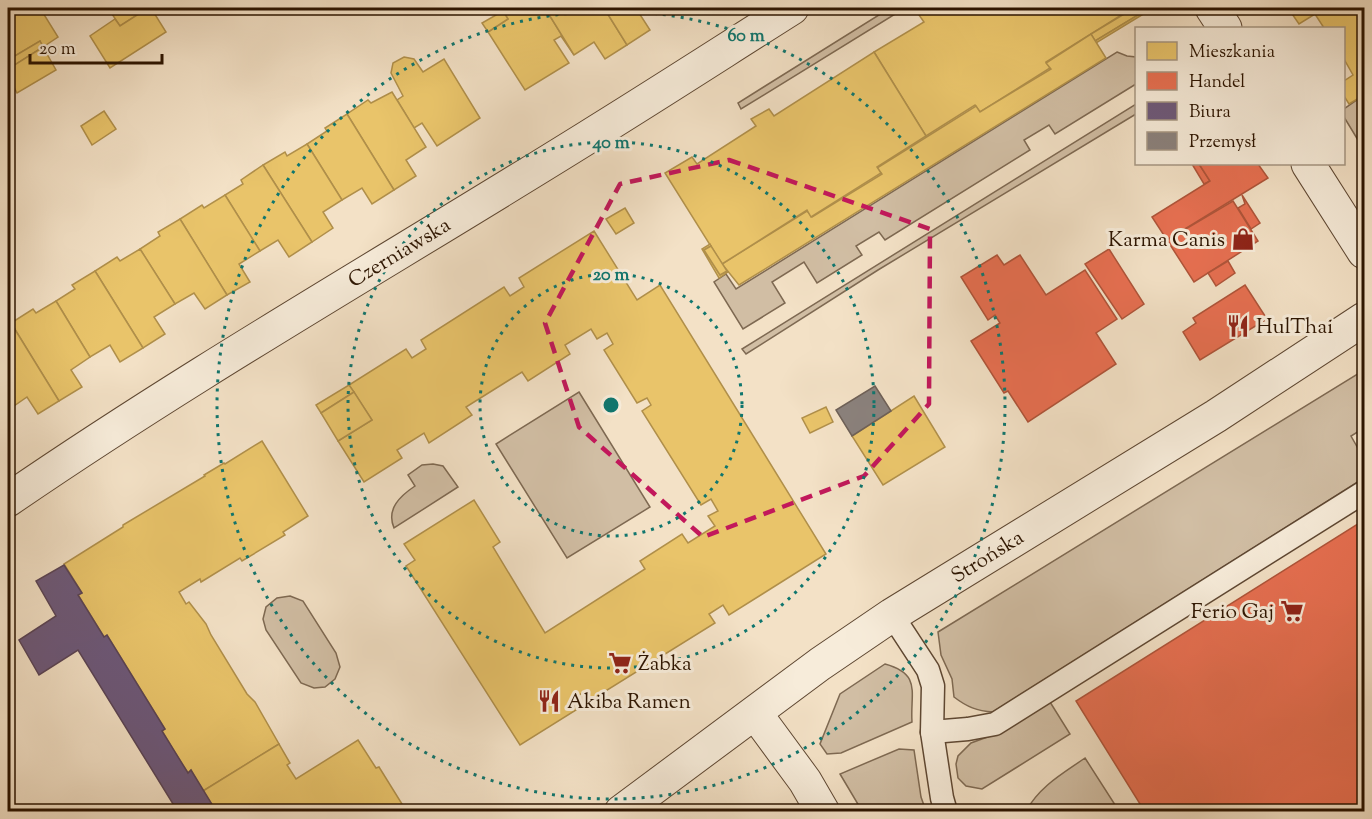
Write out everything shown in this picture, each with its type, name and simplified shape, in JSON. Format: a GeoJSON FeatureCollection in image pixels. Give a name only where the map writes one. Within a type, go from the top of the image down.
{"type":"FeatureCollection","features":[{"type":"Feature","properties":{"kind":"street","name":"Czerniawska"},"geometry":{"type":"LineString","coordinates":[[8,500],[90,443],[337,289],[588,138],[792,8]]}},
{"type":"Feature","properties":{"kind":"street"},"geometry":{"type":"LineString","coordinates":[[1212,8],[1224,27]]}},
{"type":"Feature","properties":{"kind":"street"},"geometry":{"type":"LineString","coordinates":[[1309,165],[1365,252]]}},
{"type":"Feature","properties":{"kind":"street","name":"Strońska"},"geometry":{"type":"LineString","coordinates":[[621,812],[820,664],[892,615],[1217,415],[1365,319]]}},
{"type":"Feature","properties":{"kind":"street"},"geometry":{"type":"LineString","coordinates":[[755,713],[804,781],[823,812]]}},
{"type":"Feature","properties":{"kind":"lane"},"geometry":{"type":"LineString","coordinates":[[932,732],[995,724],[1365,492]]}},
{"type":"Feature","properties":{"kind":"lane"},"geometry":{"type":"LineString","coordinates":[[892,615],[928,670],[933,686],[932,732],[946,812]]}},
{"type":"Feature","properties":{"kind":"highlighted area"},"geometry":{"type":"Polygon","coordinates":[[[729,160],[930,229],[929,404],[864,476],[703,537],[579,427],[545,323],[620,184],[729,160]]]}},
{"type":"Feature","properties":{"kind":"shaded area"},"geometry":{"type":"Polygon","coordinates":[[[890,8],[905,8],[741,109],[738,103],[890,8]]]}},
{"type":"Feature","properties":{"kind":"shaded area"},"geometry":{"type":"Polygon","coordinates":[[[1117,52],[1135,57],[1135,85],[1055,134],[1049,125],[1024,140],[1030,150],[885,240],[879,232],[856,246],[862,255],[817,283],[804,262],[772,282],[785,303],[743,329],[714,282],[726,274],[736,289],[1117,52]]]}},
{"type":"Feature","properties":{"kind":"shaded area"},"geometry":{"type":"Polygon","coordinates":[[[1364,95],[1364,150],[1345,119],[1345,108],[1364,95]]]}},
{"type":"Feature","properties":{"kind":"shaded area"},"geometry":{"type":"Polygon","coordinates":[[[1135,105],[1135,115],[878,270],[746,354],[742,349],[1135,105]]]}},
{"type":"Feature","properties":{"kind":"shaded area"},"geometry":{"type":"Polygon","coordinates":[[[1364,370],[1364,428],[1351,436],[1364,459],[1364,478],[993,712],[972,708],[954,697],[952,679],[941,655],[938,632],[1364,370]]]}},
{"type":"Feature","properties":{"kind":"shaded area"},"geometry":{"type":"Polygon","coordinates":[[[579,392],[650,507],[567,558],[496,444],[579,392]]]}},
{"type":"Feature","properties":{"kind":"shaded area"},"geometry":{"type":"Polygon","coordinates":[[[422,465],[443,466],[458,487],[394,528],[393,509],[404,494],[415,486],[408,475],[422,465]]]}},
{"type":"Feature","properties":{"kind":"shaded area"},"geometry":{"type":"Polygon","coordinates":[[[290,596],[303,601],[336,653],[340,667],[335,679],[325,687],[314,688],[301,683],[266,630],[263,619],[266,607],[277,598],[290,596]]]}},
{"type":"Feature","properties":{"kind":"shaded area"},"geometry":{"type":"Polygon","coordinates":[[[885,664],[905,673],[909,679],[912,686],[912,722],[841,753],[827,754],[820,744],[840,694],[885,664]]]}},
{"type":"Feature","properties":{"kind":"shaded area"},"geometry":{"type":"Polygon","coordinates":[[[1050,702],[1070,734],[982,789],[966,786],[958,778],[956,764],[958,756],[971,743],[1001,732],[1050,702]]]}},
{"type":"Feature","properties":{"kind":"shaded area"},"geometry":{"type":"Polygon","coordinates":[[[899,749],[914,750],[921,797],[926,811],[862,811],[840,774],[899,749]]]}},
{"type":"Feature","properties":{"kind":"shaded area"},"geometry":{"type":"Polygon","coordinates":[[[1085,758],[1119,811],[1026,811],[1045,787],[1085,758]]]}},
{"type":"Feature","properties":{"kind":"building: Mieszkania"},"geometry":{"type":"Polygon","coordinates":[[[9,8],[40,8],[58,37],[43,47],[40,41],[8,60],[9,8]]]}},
{"type":"Feature","properties":{"kind":"building: Mieszkania"},"geometry":{"type":"Polygon","coordinates":[[[108,8],[148,8],[120,26],[108,8]]]}},
{"type":"Feature","properties":{"kind":"building: Mieszkania"},"geometry":{"type":"Polygon","coordinates":[[[151,8],[166,32],[110,68],[90,36],[115,19],[120,26],[151,8]]]}},
{"type":"Feature","properties":{"kind":"building: Mieszkania"},"geometry":{"type":"Polygon","coordinates":[[[501,8],[533,8],[536,12],[545,8],[574,55],[561,36],[554,40],[569,63],[525,90],[488,32],[508,19],[501,8]]]}},
{"type":"Feature","properties":{"kind":"building: Mieszkania"},"geometry":{"type":"Polygon","coordinates":[[[545,8],[604,8],[627,45],[605,59],[594,42],[574,55],[545,8]]]}},
{"type":"Feature","properties":{"kind":"building: Mieszkania"},"geometry":{"type":"Polygon","coordinates":[[[604,8],[649,8],[639,13],[650,30],[627,45],[604,8]]]}},
{"type":"Feature","properties":{"kind":"building: Mieszkania"},"geometry":{"type":"Polygon","coordinates":[[[931,8],[940,8],[942,11],[948,8],[1131,9],[1046,62],[1050,68],[980,112],[975,105],[926,136],[874,52],[924,22],[919,15],[931,8]]]}},
{"type":"Feature","properties":{"kind":"building: Mieszkania"},"geometry":{"type":"Polygon","coordinates":[[[1130,8],[1140,8],[1143,12],[1095,41],[1091,34],[1131,10],[1130,8]]]}},
{"type":"Feature","properties":{"kind":"building: Mieszkania"},"geometry":{"type":"Polygon","coordinates":[[[1140,8],[1145,13],[1096,43],[1095,41],[1143,12],[1140,8]]]}},
{"type":"Feature","properties":{"kind":"building: Mieszkania"},"geometry":{"type":"Polygon","coordinates":[[[1288,8],[1364,8],[1364,95],[1349,104],[1345,98],[1345,80],[1353,75],[1345,61],[1345,27],[1323,27],[1315,14],[1299,24],[1288,8]]]}},
{"type":"Feature","properties":{"kind":"building: Mieszkania"},"geometry":{"type":"Polygon","coordinates":[[[503,11],[508,19],[488,32],[482,23],[503,11]]]}},
{"type":"Feature","properties":{"kind":"building: Mieszkania"},"geometry":{"type":"Polygon","coordinates":[[[1091,34],[1106,58],[739,285],[722,264],[807,211],[812,217],[882,174],[877,168],[976,106],[980,112],[1051,69],[1046,63],[1091,34]]]}},
{"type":"Feature","properties":{"kind":"building: Mieszkania"},"geometry":{"type":"Polygon","coordinates":[[[40,41],[43,47],[10,68],[8,60],[40,41]]]}},
{"type":"Feature","properties":{"kind":"building: Mieszkania"},"geometry":{"type":"Polygon","coordinates":[[[43,47],[56,70],[17,93],[8,76],[8,63],[10,68],[43,47]]]}},
{"type":"Feature","properties":{"kind":"building: Mieszkania"},"geometry":{"type":"Polygon","coordinates":[[[874,52],[926,136],[877,167],[881,173],[811,217],[807,210],[722,264],[665,173],[692,157],[697,164],[756,126],[751,119],[769,109],[774,116],[874,52]]]}},
{"type":"Feature","properties":{"kind":"building: Mieszkania"},"geometry":{"type":"Polygon","coordinates":[[[404,57],[414,59],[423,72],[444,59],[480,118],[437,146],[422,123],[414,128],[397,100],[403,96],[391,73],[393,63],[404,57]]]}},
{"type":"Feature","properties":{"kind":"building: Mieszkania"},"geometry":{"type":"Polygon","coordinates":[[[392,92],[426,147],[406,160],[416,176],[394,190],[347,114],[368,100],[371,103],[392,92]]]}},
{"type":"Feature","properties":{"kind":"building: Mieszkania"},"geometry":{"type":"Polygon","coordinates":[[[104,111],[116,129],[92,145],[81,126],[104,111]]]}},
{"type":"Feature","properties":{"kind":"building: Mieszkania"},"geometry":{"type":"Polygon","coordinates":[[[347,114],[394,190],[372,204],[362,188],[342,200],[307,144],[327,131],[325,128],[347,114]]]}},
{"type":"Feature","properties":{"kind":"building: Mieszkania"},"geometry":{"type":"Polygon","coordinates":[[[307,144],[342,200],[323,212],[333,228],[312,242],[263,165],[285,152],[287,156],[307,144]]]}},
{"type":"Feature","properties":{"kind":"building: Mieszkania"},"geometry":{"type":"Polygon","coordinates":[[[263,165],[312,242],[289,257],[278,240],[260,251],[225,195],[243,184],[241,180],[263,165]]]}},
{"type":"Feature","properties":{"kind":"building: Mieszkania"},"geometry":{"type":"Polygon","coordinates":[[[225,195],[260,251],[239,264],[250,282],[227,295],[180,219],[202,205],[204,208],[225,195]]]}},
{"type":"Feature","properties":{"kind":"building: Mieszkania"},"geometry":{"type":"Polygon","coordinates":[[[625,208],[634,223],[616,234],[606,219],[625,208]]]}},
{"type":"Feature","properties":{"kind":"building: Mieszkania"},"geometry":{"type":"Polygon","coordinates":[[[180,219],[227,295],[205,309],[194,293],[175,304],[140,249],[160,236],[158,232],[180,219]]]}},
{"type":"Feature","properties":{"kind":"building: Mieszkania"},"geometry":{"type":"Polygon","coordinates":[[[594,231],[637,300],[660,285],[826,554],[729,615],[723,605],[709,614],[715,623],[588,702],[582,693],[571,701],[576,710],[520,745],[406,566],[415,560],[404,544],[474,500],[500,542],[493,547],[545,633],[645,569],[640,561],[682,534],[688,543],[715,526],[708,516],[718,511],[711,499],[701,505],[642,411],[651,405],[647,398],[637,403],[604,350],[613,344],[607,333],[597,339],[591,329],[565,345],[570,354],[528,381],[522,372],[466,407],[472,415],[429,443],[424,433],[397,450],[402,458],[364,482],[338,441],[372,420],[349,385],[406,349],[412,358],[426,349],[421,340],[504,287],[510,296],[524,287],[519,278],[594,231]]]}},
{"type":"Feature","properties":{"kind":"building: Mieszkania"},"geometry":{"type":"Polygon","coordinates":[[[710,244],[711,246],[704,250],[720,275],[728,272],[719,278],[702,249],[710,244]]]}},
{"type":"Feature","properties":{"kind":"building: Mieszkania"},"geometry":{"type":"Polygon","coordinates":[[[711,246],[727,271],[720,275],[704,250],[711,246]]]}},
{"type":"Feature","properties":{"kind":"building: Mieszkania"},"geometry":{"type":"Polygon","coordinates":[[[140,249],[175,304],[154,317],[165,334],[143,348],[95,271],[117,257],[120,261],[140,249]]]}},
{"type":"Feature","properties":{"kind":"building: Mieszkania"},"geometry":{"type":"Polygon","coordinates":[[[95,271],[143,348],[120,362],[110,345],[90,357],[56,301],[75,289],[72,285],[95,271]]]}},
{"type":"Feature","properties":{"kind":"building: Mieszkania"},"geometry":{"type":"Polygon","coordinates":[[[56,301],[90,357],[71,370],[82,387],[59,401],[11,323],[33,309],[36,313],[56,301]]]}},
{"type":"Feature","properties":{"kind":"building: Mieszkania"},"geometry":{"type":"Polygon","coordinates":[[[11,323],[59,401],[38,414],[27,397],[8,410],[8,325],[11,323]]]}},
{"type":"Feature","properties":{"kind":"building: Mieszkania"},"geometry":{"type":"Polygon","coordinates":[[[349,385],[354,392],[321,413],[316,405],[349,385]]]}},
{"type":"Feature","properties":{"kind":"building: Mieszkania"},"geometry":{"type":"Polygon","coordinates":[[[354,392],[372,420],[338,441],[321,413],[354,392]]]}},
{"type":"Feature","properties":{"kind":"building: Mieszkania"},"geometry":{"type":"Polygon","coordinates":[[[914,396],[945,447],[883,485],[852,436],[914,396]]]}},
{"type":"Feature","properties":{"kind":"building: Mieszkania"},"geometry":{"type":"Polygon","coordinates":[[[826,407],[833,422],[810,433],[802,418],[826,407]]]}},
{"type":"Feature","properties":{"kind":"building: Mieszkania"},"geometry":{"type":"Polygon","coordinates":[[[262,441],[308,516],[283,532],[285,535],[242,561],[240,558],[201,582],[200,579],[179,592],[186,604],[189,602],[206,624],[279,744],[203,791],[191,770],[188,773],[162,731],[165,729],[107,635],[104,637],[78,595],[82,593],[64,564],[123,525],[262,441]]]}},
{"type":"Feature","properties":{"kind":"building: Mieszkania"},"geometry":{"type":"Polygon","coordinates":[[[358,740],[376,768],[379,767],[407,812],[221,812],[219,809],[216,811],[203,791],[279,744],[290,763],[287,765],[296,779],[358,740]]]}},
{"type":"Feature","properties":{"kind":"building: Handel"},"geometry":{"type":"Polygon","coordinates":[[[1193,165],[1200,165],[1210,181],[1204,184],[1193,165]]]}},
{"type":"Feature","properties":{"kind":"building: Handel"},"geometry":{"type":"Polygon","coordinates":[[[1200,165],[1259,165],[1268,178],[1167,240],[1152,217],[1210,181],[1200,165]]]}},
{"type":"Feature","properties":{"kind":"building: Handel"},"geometry":{"type":"Polygon","coordinates":[[[1242,195],[1260,223],[1251,229],[1238,208],[1245,204],[1242,195]]]}},
{"type":"Feature","properties":{"kind":"building: Handel"},"geometry":{"type":"Polygon","coordinates":[[[1233,201],[1258,241],[1194,282],[1167,240],[1233,201]]]}},
{"type":"Feature","properties":{"kind":"building: Handel"},"geometry":{"type":"Polygon","coordinates":[[[1109,249],[1144,304],[1122,319],[1085,264],[1109,249]]]}},
{"type":"Feature","properties":{"kind":"building: Handel"},"geometry":{"type":"Polygon","coordinates":[[[997,255],[1004,265],[1020,255],[1046,295],[1085,270],[1117,319],[1096,333],[1116,364],[1028,422],[1008,391],[1004,393],[971,341],[1000,323],[995,315],[988,320],[961,277],[997,255]]]}},
{"type":"Feature","properties":{"kind":"building: Handel"},"geometry":{"type":"Polygon","coordinates":[[[1228,261],[1235,273],[1216,286],[1208,273],[1228,261]]]}},
{"type":"Feature","properties":{"kind":"building: Handel"},"geometry":{"type":"Polygon","coordinates":[[[1245,285],[1267,319],[1200,360],[1183,332],[1196,323],[1193,318],[1245,285]]]}},
{"type":"Feature","properties":{"kind":"building: Handel","name":"Ferio Gaj"},"geometry":{"type":"Polygon","coordinates":[[[1364,520],[1364,812],[1145,812],[1076,701],[1364,520]]]}},
{"type":"Feature","properties":{"kind":"building: Biura"},"geometry":{"type":"Polygon","coordinates":[[[64,565],[82,593],[78,595],[104,637],[107,635],[165,729],[162,731],[188,773],[191,770],[216,811],[219,809],[221,812],[178,812],[78,650],[39,675],[19,640],[56,616],[36,581],[64,565]]]}},
{"type":"Feature","properties":{"kind":"building: Przemysł"},"geometry":{"type":"Polygon","coordinates":[[[875,386],[891,411],[852,436],[836,410],[875,386]]]}},
{"type":"Feature","properties":{"kind":"place","name":"Karma Canis"},"geometry":{"type":"Point","coordinates":[1243,239]}},
{"type":"Feature","properties":{"kind":"place","name":"HulThai"},"geometry":{"type":"Point","coordinates":[1238,326]}},
{"type":"Feature","properties":{"kind":"place","name":"Ferio Gaj"},"geometry":{"type":"Point","coordinates":[1292,611]}},
{"type":"Feature","properties":{"kind":"place","name":"Żabka"},"geometry":{"type":"Point","coordinates":[620,663]}},
{"type":"Feature","properties":{"kind":"place","name":"Akiba Ramen"},"geometry":{"type":"Point","coordinates":[549,701]}}]}
